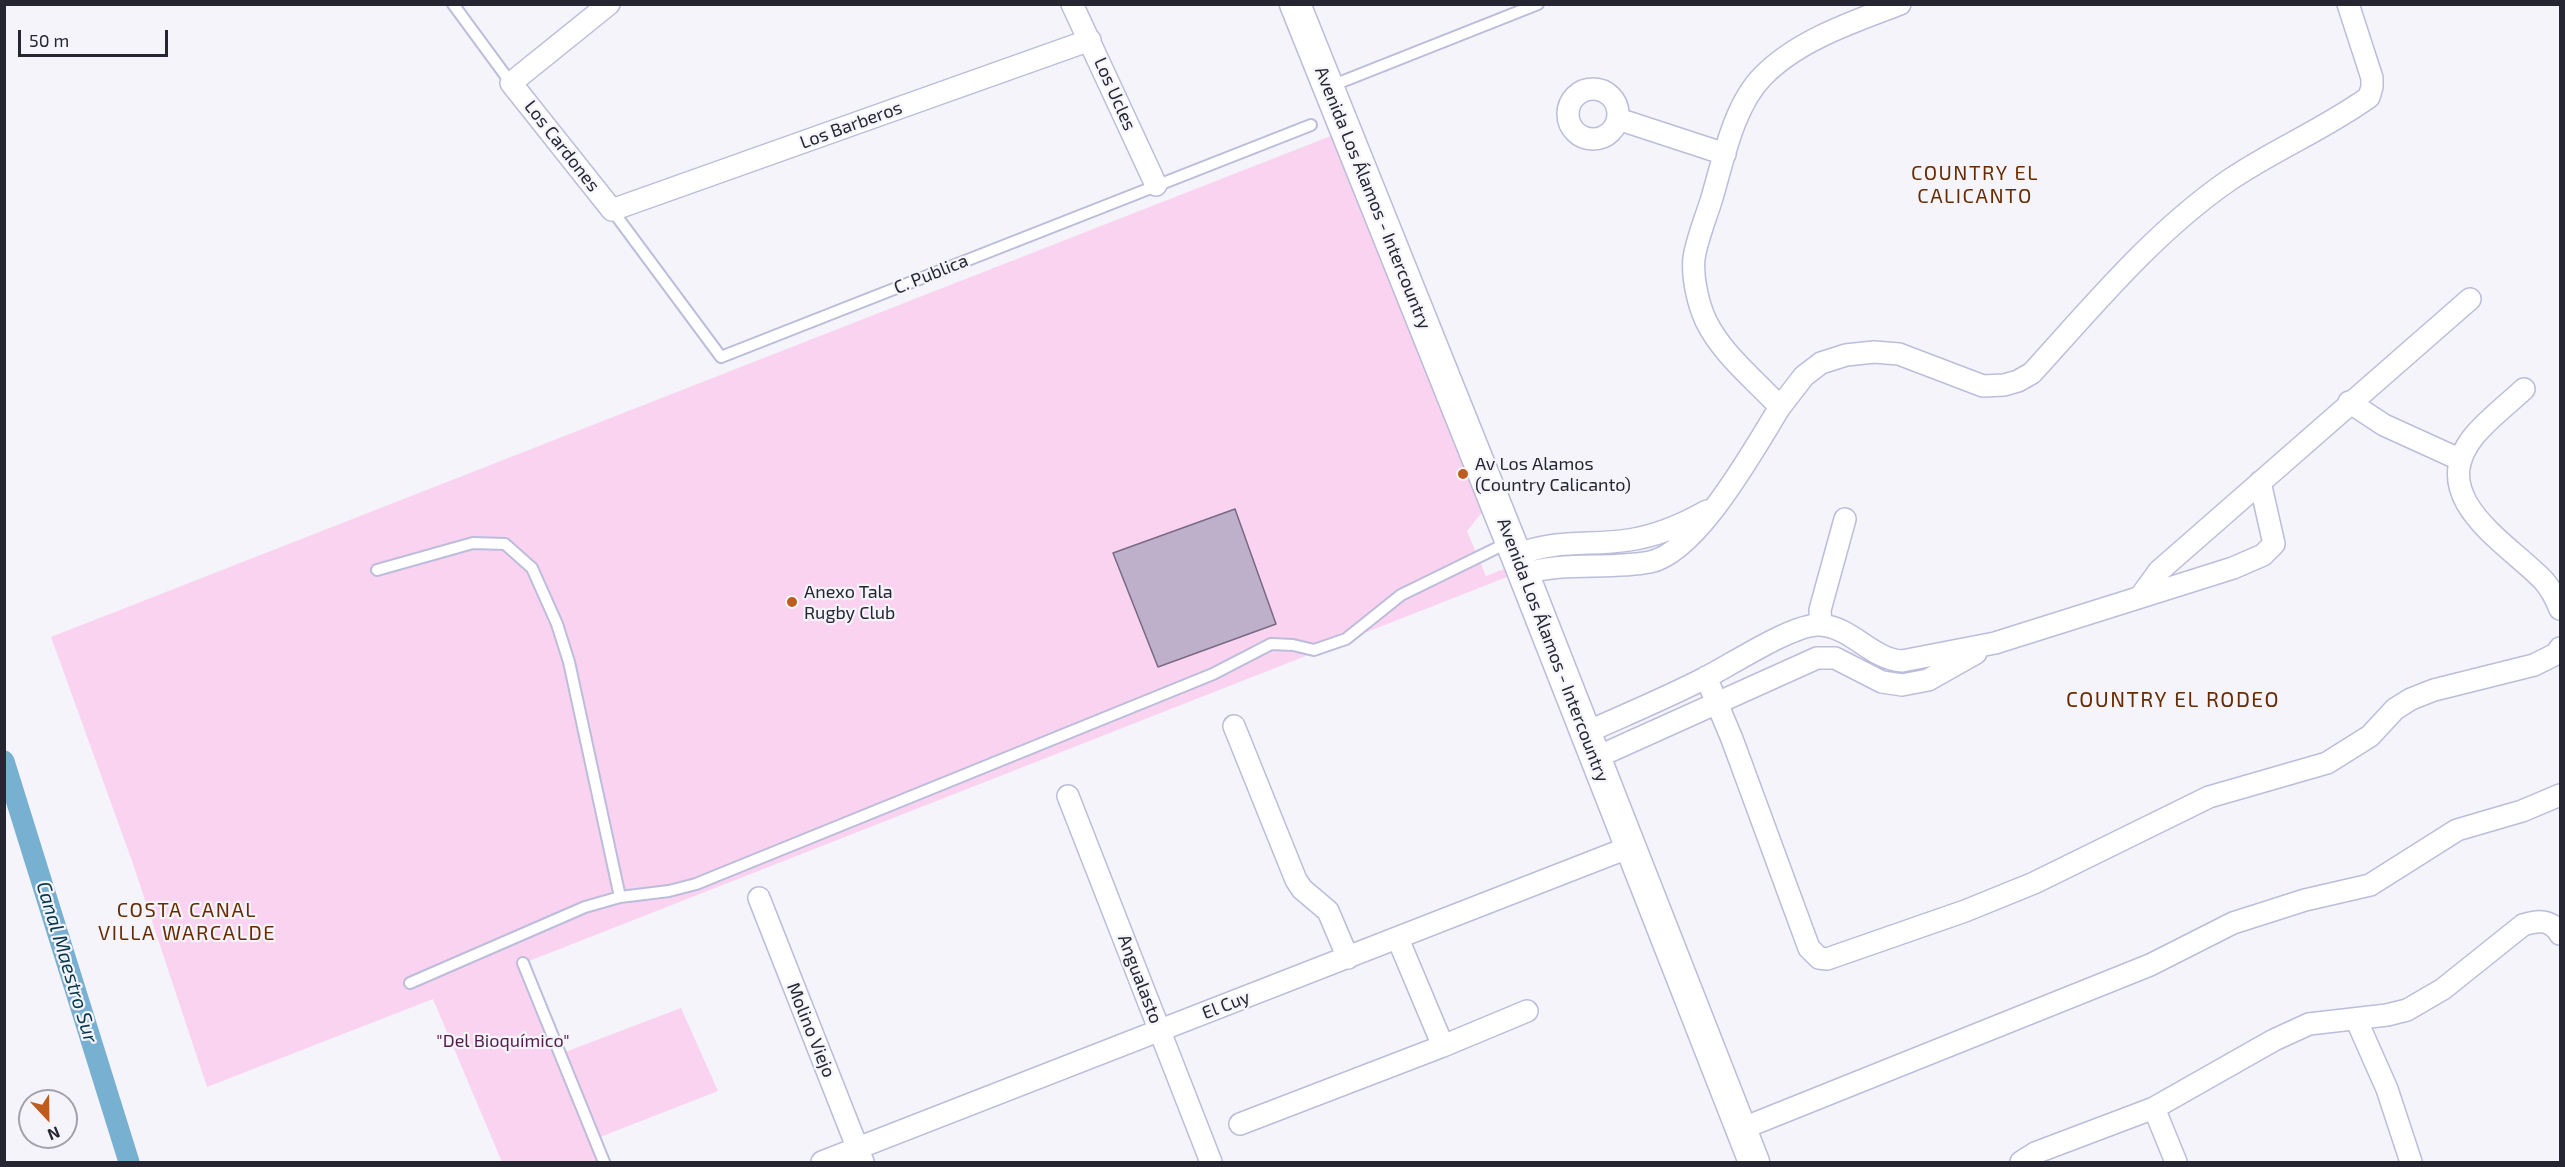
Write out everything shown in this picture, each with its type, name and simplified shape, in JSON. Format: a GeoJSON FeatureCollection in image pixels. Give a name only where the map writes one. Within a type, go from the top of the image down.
{"type":"FeatureCollection","features":[{"type":"Feature","properties":{"kind":"main road","name":"Avenida Los Álamos - Intercountry"},"geometry":{"type":"LineString","coordinates":[[1295,4],[1754,1162]]}},
{"type":"Feature","properties":{"kind":"street"},"geometry":{"type":"LineString","coordinates":[[511,82],[609,4]]}},
{"type":"Feature","properties":{"kind":"street","name":"Los Ucles"},"geometry":{"type":"LineString","coordinates":[[1072,4],[1156,185]]}},
{"type":"Feature","properties":{"kind":"street"},"geometry":{"type":"LineString","coordinates":[[1780,407],[1716,339],[1705,319],[1695,278],[1696,251],[1725,154],[1747,95],[1762,76],[1796,50],[1854,22],[1900,4]]}},
{"type":"Feature","properties":{"kind":"street"},"geometry":{"type":"LineString","coordinates":[[1516,557],[1554,566],[1632,564],[1662,558],[1673,553],[1715,506],[1780,407],[1804,376],[1821,363],[1846,355],[1874,352],[1899,354],[1983,386],[2004,385],[2018,381],[2032,373],[2114,282],[2190,211],[2227,182],[2369,97],[2372,78],[2348,4]]}},
{"type":"Feature","properties":{"kind":"street","name":"Los Barberos"},"geometry":{"type":"LineString","coordinates":[[612,210],[1090,40]]}},
{"type":"Feature","properties":{"kind":"street","name":"Los Cardones"},"geometry":{"type":"LineString","coordinates":[[511,82],[612,210]]}},
{"type":"Feature","properties":{"kind":"street"},"geometry":{"type":"LineString","coordinates":[[1618,119],[1725,154]]}},
{"type":"Feature","properties":{"kind":"street"},"geometry":{"type":"LineString","coordinates":[[2140,597],[2158,571],[2349,402],[2470,299]]}},
{"type":"Feature","properties":{"kind":"street"},"geometry":{"type":"LineString","coordinates":[[2524,389],[2474,435],[2458,468],[2458,481],[2473,512],[2493,536],[2546,583],[2560,609]]}},
{"type":"Feature","properties":{"kind":"street"},"geometry":{"type":"LineString","coordinates":[[2349,402],[2384,425],[2461,460]]}},
{"type":"Feature","properties":{"kind":"street"},"geometry":{"type":"LineString","coordinates":[[1590,746],[1706,677],[1800,628],[1821,625],[1850,635],[1881,656],[1902,661],[1995,643],[2233,568],[2271,549],[2274,538],[2260,482]]}},
{"type":"Feature","properties":{"kind":"street"},"geometry":{"type":"LineString","coordinates":[[1821,625],[1820,610],[1845,519]]}},
{"type":"Feature","properties":{"kind":"street"},"geometry":{"type":"LineString","coordinates":[[1590,746],[1717,703],[1817,658],[1827,656],[1835,658],[1882,682],[1917,684],[1995,643]]}},
{"type":"Feature","properties":{"kind":"street"},"geometry":{"type":"LineString","coordinates":[[1706,677],[1809,948],[1819,958],[1827,959],[1965,911],[2034,883],[2208,797],[2327,763],[2370,736],[2395,709],[2411,699],[2434,690],[2535,665],[2556,654],[2560,648]]}},
{"type":"Feature","properties":{"kind":"street"},"geometry":{"type":"LineString","coordinates":[[1234,726],[1296,880],[1302,889],[1328,911],[1348,958]]}},
{"type":"Feature","properties":{"kind":"street"},"geometry":{"type":"LineString","coordinates":[[1741,1129],[2150,965],[2234,923],[2305,900],[2370,885],[2457,830],[2522,811],[2560,795]]}},
{"type":"Feature","properties":{"kind":"street","name":"Angualasto"},"geometry":{"type":"LineString","coordinates":[[1068,796],[1211,1162]]}},
{"type":"Feature","properties":{"kind":"street","name":"El Cuy"},"geometry":{"type":"LineString","coordinates":[[822,1162],[860,1156],[1160,1031],[1630,847]]}},
{"type":"Feature","properties":{"kind":"street","name":"Molino Viejo"},"geometry":{"type":"LineString","coordinates":[[759,898],[860,1156]]}},
{"type":"Feature","properties":{"kind":"street"},"geometry":{"type":"LineString","coordinates":[[2021,1162],[2035,1153],[2154,1107],[2298,1028],[2320,1021],[2387,1015],[2407,1010],[2443,989],[2523,925],[2536,920],[2550,923],[2560,934]]}},
{"type":"Feature","properties":{"kind":"street"},"geometry":{"type":"LineString","coordinates":[[1398,939],[1443,1046]]}},
{"type":"Feature","properties":{"kind":"street"},"geometry":{"type":"LineString","coordinates":[[1240,1124],[1527,1011]]}},
{"type":"Feature","properties":{"kind":"street"},"geometry":{"type":"LineString","coordinates":[[2356,1018],[2387,1089],[2411,1162]]}},
{"type":"Feature","properties":{"kind":"street"},"geometry":{"type":"LineString","coordinates":[[2154,1107],[2176,1162]]}},
{"type":"Feature","properties":{"kind":"lane"},"geometry":{"type":"LineString","coordinates":[[453,4],[511,82]]}},
{"type":"Feature","properties":{"kind":"lane"},"geometry":{"type":"LineString","coordinates":[[1328,88],[1538,4]]}},
{"type":"Feature","properties":{"kind":"lane","name":"C. Publica"},"geometry":{"type":"LineString","coordinates":[[612,210],[721,357],[1311,125]]}},
{"type":"Feature","properties":{"kind":"lane"},"geometry":{"type":"LineString","coordinates":[[377,570],[473,543],[505,544],[532,568],[557,624],[568,662],[620,897]]}},
{"type":"Feature","properties":{"kind":"lane"},"geometry":{"type":"LineString","coordinates":[[410,983],[585,908],[620,897],[669,891],[696,884],[1213,674],[1271,644],[1293,645],[1314,650],[1330,646],[1360,630],[1401,595],[1516,557]]}},
{"type":"Feature","properties":{"kind":"lane"},"geometry":{"type":"LineString","coordinates":[[523,963],[604,1162]]}},
{"type":"Feature","properties":{"kind":"green space","name":"Anexo Tala Rugby Club"},"geometry":{"type":"Polygon","coordinates":[[[1336,134],[1487,506],[1467,531],[1486,576],[1509,567],[1512,575],[524,963],[560,1054],[681,1008],[718,1091],[595,1139],[604,1162],[502,1162],[433,999],[207,1087],[132,861],[51,637],[1336,134]]]}},
{"type":"Feature","properties":{"kind":"building"},"geometry":{"type":"Polygon","coordinates":[[[1235,509],[1276,624],[1158,667],[1113,553],[1235,509]]]}},
{"type":"Feature","properties":{"kind":"waterway","name":"Canal Maestro Sur"},"geometry":{"type":"LineString","coordinates":[[4,761],[129,1162]]}},
{"type":"Feature","properties":{"kind":"place","name":"Av Los Alamos (Country Calicanto)"},"geometry":{"type":"Point","coordinates":[1463,474]}},
{"type":"Feature","properties":{"kind":"place","name":"Anexo Tala Rugby Club"},"geometry":{"type":"Point","coordinates":[792,602]}},
{"type":"Feature","properties":{"kind":"district","name":"COUNTRY EL CALICANTO"},"geometry":{"type":"Point","coordinates":[1975,184]}},
{"type":"Feature","properties":{"kind":"district","name":"COUNTRY EL RODEO"},"geometry":{"type":"Point","coordinates":[2173,700]}},
{"type":"Feature","properties":{"kind":"district","name":"COSTA CANAL VILLA WARCALDE"},"geometry":{"type":"Point","coordinates":[187,922]}},
{"type":"Feature","properties":{"kind":"park label","name":"\"Del Bioquímico\""},"geometry":{"type":"Point","coordinates":[503,1041]}}]}
